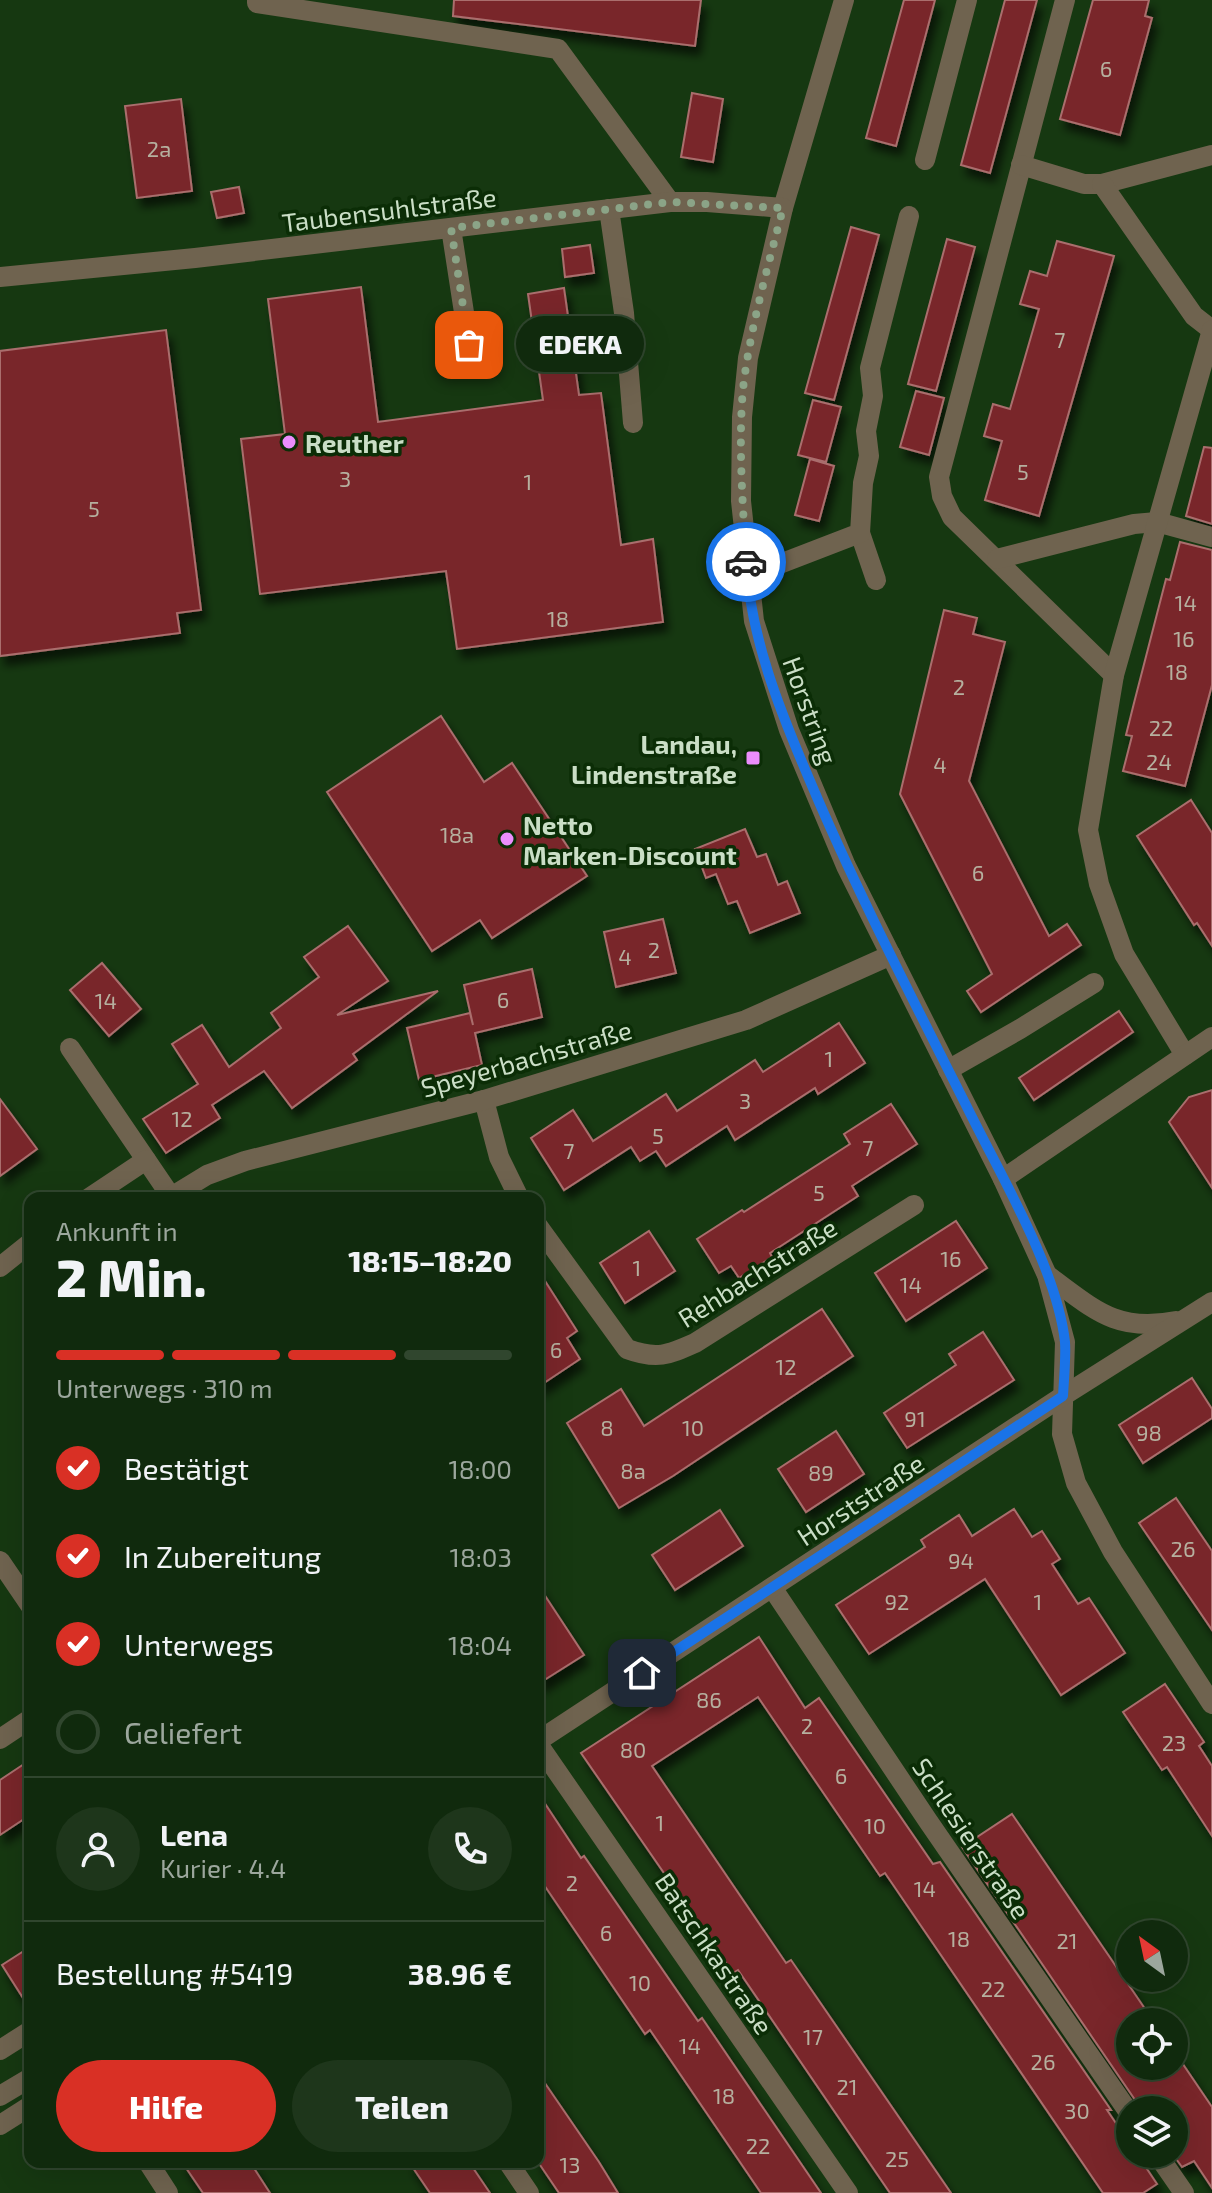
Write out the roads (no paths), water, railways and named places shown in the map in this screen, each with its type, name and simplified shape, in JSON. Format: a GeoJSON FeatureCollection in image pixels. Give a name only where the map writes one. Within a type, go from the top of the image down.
{"type":"FeatureCollection","features":[{"type":"Feature","properties":{"kind":"street"},"geometry":{"type":"LineString","coordinates":[[257,0],[257,3],[558,49],[670,202]]}},
{"type":"Feature","properties":{"kind":"street","name":"Horstring"},"geometry":{"type":"LineString","coordinates":[[844,0],[783,208],[743,390],[741,501],[754,621],[789,730],[846,866],[1003,1179],[1047,1275],[1065,1342],[1064,1444],[1083,1500],[1113,1552],[1212,1704]]}},
{"type":"Feature","properties":{"kind":"street"},"geometry":{"type":"LineString","coordinates":[[925,160],[967,0]]}},
{"type":"Feature","properties":{"kind":"street"},"geometry":{"type":"LineString","coordinates":[[1065,0],[939,477],[942,496],[952,517],[1114,675]]}},
{"type":"Feature","properties":{"kind":"street"},"geometry":{"type":"LineString","coordinates":[[1021,165],[1084,184],[1102,184],[1212,155]]}},
{"type":"Feature","properties":{"kind":"street"},"geometry":{"type":"LineString","coordinates":[[1102,184],[1194,316],[1212,330],[1114,675],[1088,830],[1099,884],[1124,954],[1185,1055]]}},
{"type":"Feature","properties":{"kind":"street","name":"Taubensuhlstraße"},"geometry":{"type":"LineString","coordinates":[[0,277],[195,258],[670,202],[783,208]]}},
{"type":"Feature","properties":{"kind":"street"},"geometry":{"type":"LineString","coordinates":[[609,209],[624,313],[633,423]]}},
{"type":"Feature","properties":{"kind":"street"},"geometry":{"type":"LineString","coordinates":[[876,580],[860,533],[863,483],[869,456],[866,431],[873,396],[870,368],[909,216]]}},
{"type":"Feature","properties":{"kind":"street"},"geometry":{"type":"LineString","coordinates":[[451,228],[469,345]]}},
{"type":"Feature","properties":{"kind":"street"},"geometry":{"type":"LineString","coordinates":[[997,559],[1134,524],[1157,522],[1212,537]]}},
{"type":"Feature","properties":{"kind":"street"},"geometry":{"type":"LineString","coordinates":[[747,570],[777,565],[860,533]]}},
{"type":"Feature","properties":{"kind":"street","name":"Speyerbachstraße"},"geometry":{"type":"LineString","coordinates":[[179,1192],[207,1175],[245,1161],[484,1100],[746,1020],[891,955]]}},
{"type":"Feature","properties":{"kind":"street"},"geometry":{"type":"LineString","coordinates":[[948,1070],[1094,983]]}},
{"type":"Feature","properties":{"kind":"street"},"geometry":{"type":"LineString","coordinates":[[1003,1179],[1212,1037]]}},
{"type":"Feature","properties":{"kind":"street"},"geometry":{"type":"LineString","coordinates":[[70,1048],[168,1192]]}},
{"type":"Feature","properties":{"kind":"street"},"geometry":{"type":"LineString","coordinates":[[484,1100],[499,1157],[516,1192]]}},
{"type":"Feature","properties":{"kind":"street"},"geometry":{"type":"LineString","coordinates":[[98,1192],[146,1160]]}},
{"type":"Feature","properties":{"kind":"street","name":"Rehbachstraße"},"geometry":{"type":"LineString","coordinates":[[544,1234],[627,1349],[644,1355],[666,1356],[695,1343],[914,1205]]}},
{"type":"Feature","properties":{"kind":"street"},"geometry":{"type":"LineString","coordinates":[[0,1267],[24,1248]]}},
{"type":"Feature","properties":{"kind":"street"},"geometry":{"type":"LineString","coordinates":[[1047,1275],[1100,1313],[1124,1323],[1150,1325],[1183,1320]]}},
{"type":"Feature","properties":{"kind":"street","name":"Horststraße"},"geometry":{"type":"LineString","coordinates":[[544,1738],[1063,1396],[1212,1302]]}},
{"type":"Feature","properties":{"kind":"street"},"geometry":{"type":"LineString","coordinates":[[0,1561],[24,1596]]}},
{"type":"Feature","properties":{"kind":"street","name":"Schlesierstraße"},"geometry":{"type":"LineString","coordinates":[[773,1589],[1118,2096]]}},
{"type":"Feature","properties":{"kind":"street"},"geometry":{"type":"LineString","coordinates":[[0,1739],[24,1723]]}},
{"type":"Feature","properties":{"kind":"street","name":"Batschkastraße"},"geometry":{"type":"LineString","coordinates":[[544,1751],[848,2193]]}},
{"type":"Feature","properties":{"kind":"street"},"geometry":{"type":"LineString","coordinates":[[0,2050],[24,2035]]}},
{"type":"Feature","properties":{"kind":"street"},"geometry":{"type":"LineString","coordinates":[[0,2096],[24,2082]]}},
{"type":"Feature","properties":{"kind":"street"},"geometry":{"type":"LineString","coordinates":[[0,2125],[24,2110]]}},
{"type":"Feature","properties":{"kind":"street"},"geometry":{"type":"LineString","coordinates":[[152,2168],[168,2193]]}},
{"type":"Feature","properties":{"kind":"street"},"geometry":{"type":"LineString","coordinates":[[512,2168],[529,2193]]}},
{"type":"Feature","properties":{"kind":"street"},"geometry":{"type":"LineString","coordinates":[[1167,2168],[1184,2193]]}},
{"type":"Feature","properties":{"kind":"place","name":"EDEKA"},"geometry":{"type":"Point","coordinates":[469,345]}},
{"type":"Feature","properties":{"kind":"place","name":"Reuther"},"geometry":{"type":"Point","coordinates":[289,442]}},
{"type":"Feature","properties":{"kind":"place","name":"Landau, Lindenstraße"},"geometry":{"type":"Point","coordinates":[753,758]}},
{"type":"Feature","properties":{"kind":"place","name":"Netto Marken-Discount"},"geometry":{"type":"Point","coordinates":[507,839]}}]}
